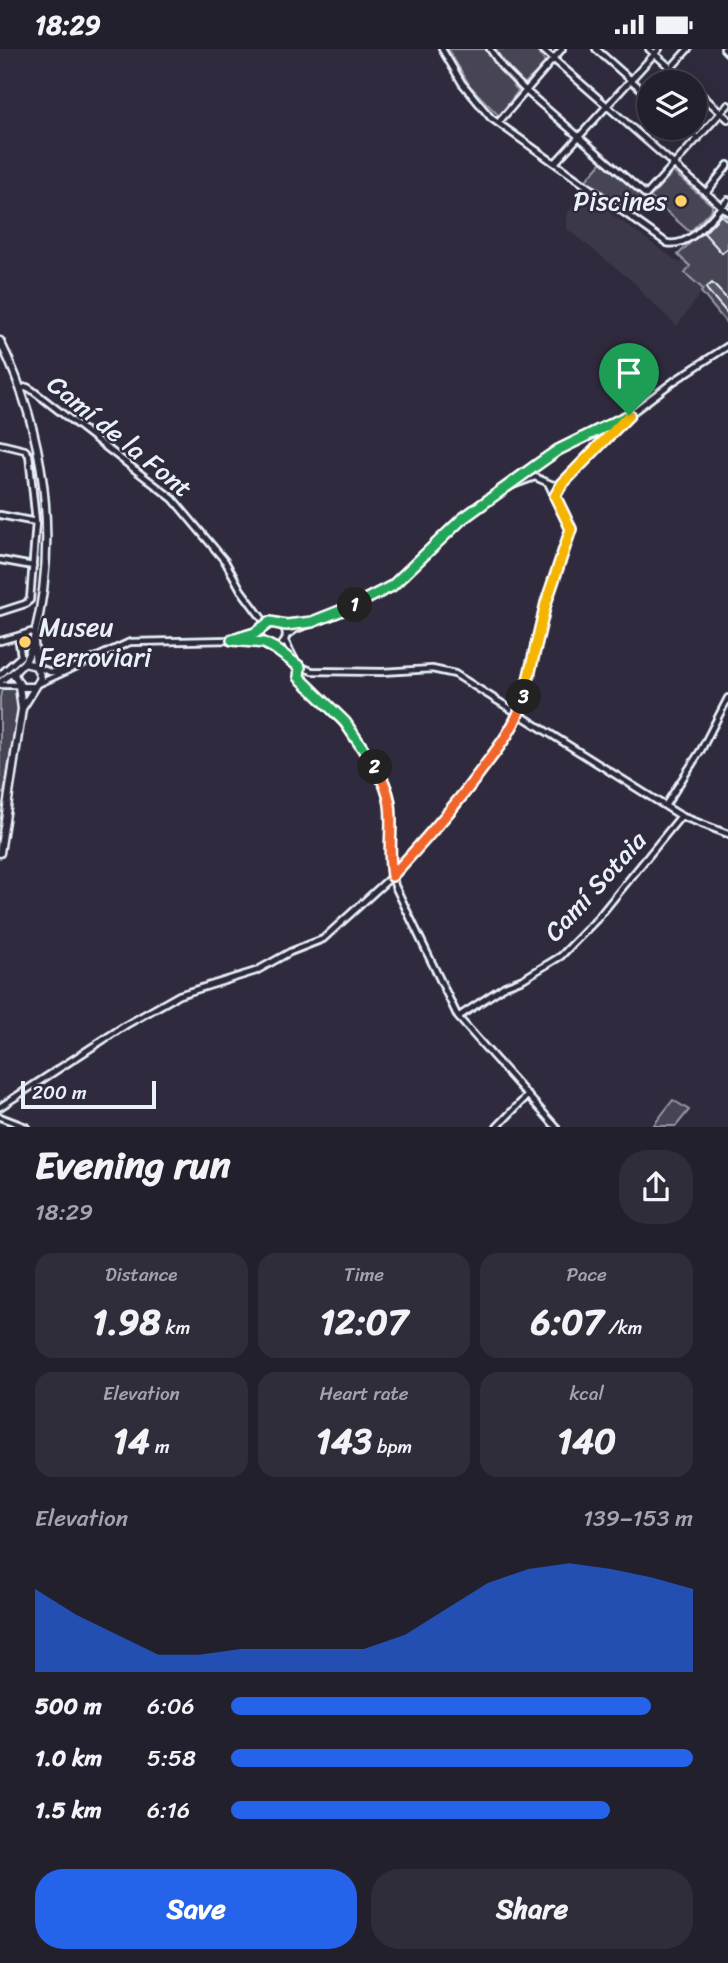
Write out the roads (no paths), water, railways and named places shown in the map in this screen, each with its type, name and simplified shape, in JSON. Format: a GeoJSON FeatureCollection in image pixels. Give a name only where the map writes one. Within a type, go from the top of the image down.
{"type":"FeatureCollection","features":[{"type":"Feature","properties":{"kind":"main road"},"geometry":{"type":"LineString","coordinates":[[0,341],[24,388],[38,449],[45,505],[43,573],[33,640],[24,663],[16,669],[14,675],[22,709],[0,853]]}},
{"type":"Feature","properties":{"kind":"main road"},"geometry":{"type":"LineString","coordinates":[[22,709],[41,678],[33,640]]}},
{"type":"Feature","properties":{"kind":"main road"},"geometry":{"type":"LineString","coordinates":[[24,663],[37,666]]}},
{"type":"Feature","properties":{"kind":"main road"},"geometry":{"type":"LineString","coordinates":[[18,685],[26,689],[36,686]]}},
{"type":"Feature","properties":{"kind":"street"},"geometry":{"type":"LineString","coordinates":[[442,49],[467,91],[498,123],[664,241],[677,244],[689,239],[728,200]]}},
{"type":"Feature","properties":{"kind":"street"},"geometry":{"type":"LineString","coordinates":[[489,49],[509,76],[526,92],[646,195],[697,140]]}},
{"type":"Feature","properties":{"kind":"street"},"geometry":{"type":"LineString","coordinates":[[542,49],[728,212]]}},
{"type":"Feature","properties":{"kind":"street"},"geometry":{"type":"LineString","coordinates":[[498,123],[562,49]]}},
{"type":"Feature","properties":{"kind":"street"},"geometry":{"type":"LineString","coordinates":[[596,49],[637,85]]}},
{"type":"Feature","properties":{"kind":"street"},"geometry":{"type":"LineString","coordinates":[[649,49],[656,51],[673,70]]}},
{"type":"Feature","properties":{"kind":"street"},"geometry":{"type":"LineString","coordinates":[[671,68],[688,49]]}},
{"type":"Feature","properties":{"kind":"street"},"geometry":{"type":"LineString","coordinates":[[724,49],[728,53]]}},
{"type":"Feature","properties":{"kind":"street"},"geometry":{"type":"LineString","coordinates":[[555,163],[656,51]]}},
{"type":"Feature","properties":{"kind":"street"},"geometry":{"type":"LineString","coordinates":[[707,100],[728,119]]}},
{"type":"Feature","properties":{"kind":"street"},"geometry":{"type":"LineString","coordinates":[[707,129],[728,105]]}},
{"type":"Feature","properties":{"kind":"street"},"geometry":{"type":"LineString","coordinates":[[706,193],[728,165]]}},
{"type":"Feature","properties":{"kind":"street"},"geometry":{"type":"LineString","coordinates":[[555,496],[562,484],[629,415],[689,370],[728,346]]}},
{"type":"Feature","properties":{"kind":"street","name":"Camí de la Font"},"geometry":{"type":"LineString","coordinates":[[24,388],[173,499],[225,561],[241,590],[266,624]]}},
{"type":"Feature","properties":{"kind":"street"},"geometry":{"type":"LineString","coordinates":[[274,648],[312,622],[343,611],[392,586],[462,519],[506,487],[558,450],[629,415]]}},
{"type":"Feature","properties":{"kind":"street"},"geometry":{"type":"LineString","coordinates":[[0,444],[25,450],[29,454],[36,522],[30,600],[0,612]]}},
{"type":"Feature","properties":{"kind":"street"},"geometry":{"type":"LineString","coordinates":[[506,487],[535,477],[548,483],[562,484]]}},
{"type":"Feature","properties":{"kind":"street"},"geometry":{"type":"LineString","coordinates":[[0,1107],[126,1025],[179,995],[256,971],[323,939],[392,876],[456,806],[500,746],[520,713],[546,603],[571,529],[548,483]]}},
{"type":"Feature","properties":{"kind":"street"},"geometry":{"type":"LineString","coordinates":[[0,515],[36,522]]}},
{"type":"Feature","properties":{"kind":"street"},"geometry":{"type":"LineString","coordinates":[[0,560],[34,566]]}},
{"type":"Feature","properties":{"kind":"street"},"geometry":{"type":"LineString","coordinates":[[232,640],[261,630],[266,624],[274,622],[312,622]]}},
{"type":"Feature","properties":{"kind":"street"},"geometry":{"type":"LineString","coordinates":[[281,624],[289,653],[300,667],[299,677],[345,722],[389,791],[392,876],[458,1017],[556,1126]]}},
{"type":"Feature","properties":{"kind":"street"},"geometry":{"type":"LineString","coordinates":[[261,630],[264,643]]}},
{"type":"Feature","properties":{"kind":"street"},"geometry":{"type":"LineString","coordinates":[[0,641],[31,632]]}},
{"type":"Feature","properties":{"kind":"street"},"geometry":{"type":"LineString","coordinates":[[0,674],[21,656],[18,637]]}},
{"type":"Feature","properties":{"kind":"street"},"geometry":{"type":"LineString","coordinates":[[36,686],[130,642],[232,640],[264,643],[300,667],[319,671],[445,670],[473,683],[681,816],[728,834]]}},
{"type":"Feature","properties":{"kind":"street"},"geometry":{"type":"LineString","coordinates":[[37,666],[50,672],[69,670]]}},
{"type":"Feature","properties":{"kind":"street"},"geometry":{"type":"LineString","coordinates":[[0,683],[16,669]]}},
{"type":"Feature","properties":{"kind":"street"},"geometry":{"type":"LineString","coordinates":[[0,683],[18,685]]}},
{"type":"Feature","properties":{"kind":"street","name":"Camí Sotaia"},"geometry":{"type":"LineString","coordinates":[[666,806],[701,750],[728,698]]}},
{"type":"Feature","properties":{"kind":"street","name":"Camí Sotaia"},"geometry":{"type":"LineString","coordinates":[[458,1017],[505,986],[523,979],[561,955],[597,919],[681,816]]}},
{"type":"Feature","properties":{"kind":"street"},"geometry":{"type":"LineString","coordinates":[[497,1126],[527,1096]]}},
{"type":"Feature","properties":{"kind":"street"},"geometry":{"type":"LineString","coordinates":[[0,1117],[26,1126]]}},
{"type":"Feature","properties":{"kind":"place","name":"Piscines"},"geometry":{"type":"Point","coordinates":[681,201]}},
{"type":"Feature","properties":{"kind":"place","name":"Museu Ferroviari"},"geometry":{"type":"Point","coordinates":[25,642]}}]}
